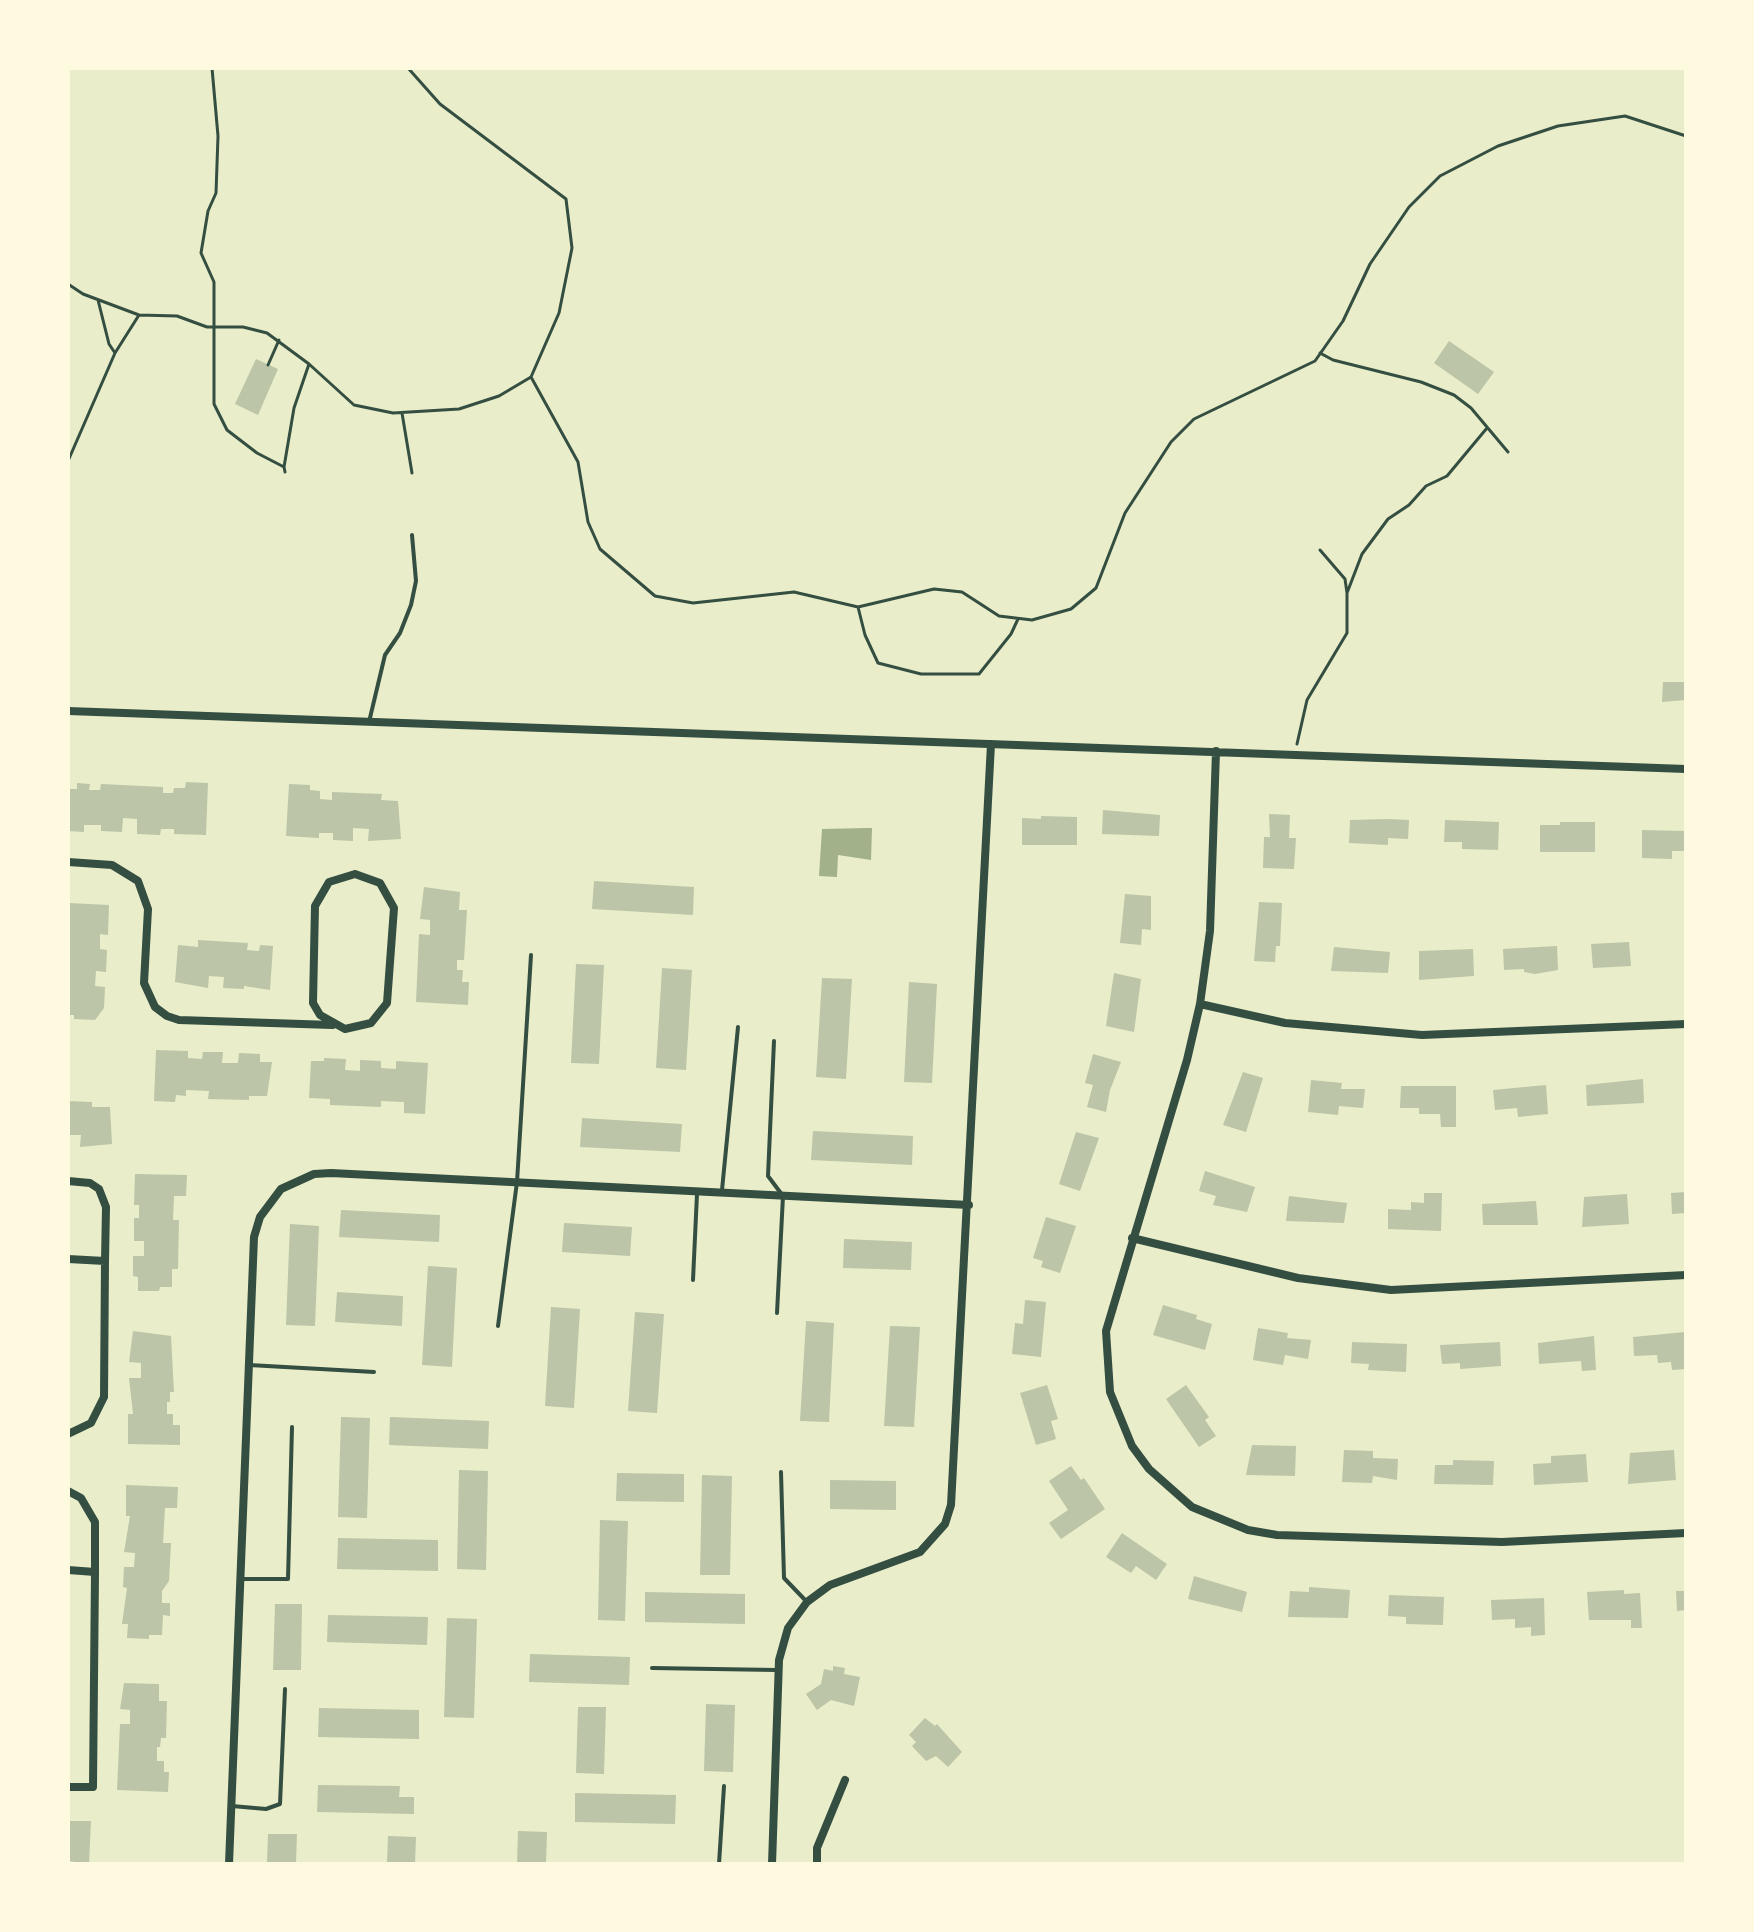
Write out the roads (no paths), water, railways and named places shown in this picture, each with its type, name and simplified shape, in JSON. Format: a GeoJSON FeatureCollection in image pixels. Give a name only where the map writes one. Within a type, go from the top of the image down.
{"type":"FeatureCollection","features":[{"type":"Feature","properties":{"kind":"street"},"geometry":{"type":"LineString","coordinates":[[68,711],[1686,769]]}},
{"type":"Feature","properties":{"kind":"street"},"geometry":{"type":"LineString","coordinates":[[772,1864],[779,1670],[788,1628],[807,1602],[830,1585],[920,1552],[945,1524],[951,1505],[991,744]]}},
{"type":"Feature","properties":{"kind":"street"},"geometry":{"type":"LineString","coordinates":[[1216,751],[1210,931],[1200,1004],[1187,1060],[1106,1331],[1110,1392],[1119,1420],[1149,1469],[1192,1507],[1221,1522],[1277,1535],[1502,1542],[1686,1533]]}},
{"type":"Feature","properties":{"kind":"street"},"geometry":{"type":"LineString","coordinates":[[68,862],[112,865],[138,881],[148,909],[144,983],[155,1007],[179,1020],[358,1028],[371,1023],[387,1003],[394,908],[380,883],[368,876],[342,876],[329,882],[315,906],[311,991],[320,1015],[332,1025]]}},
{"type":"Feature","properties":{"kind":"street"},"geometry":{"type":"LineString","coordinates":[[1200,1004],[1285,1023],[1422,1035],[1686,1024]]}},
{"type":"Feature","properties":{"kind":"street"},"geometry":{"type":"LineString","coordinates":[[229,1864],[254,1237],[260,1217],[281,1189],[314,1174],[331,1173],[969,1205]]}},
{"type":"Feature","properties":{"kind":"street"},"geometry":{"type":"LineString","coordinates":[[68,1181],[90,1183],[105,1198],[104,1397],[91,1423],[68,1434]]}},
{"type":"Feature","properties":{"kind":"street"},"geometry":{"type":"LineString","coordinates":[[1132,1238],[1298,1278],[1391,1290],[1443,1290],[1686,1275]]}},
{"type":"Feature","properties":{"kind":"street"},"geometry":{"type":"LineString","coordinates":[[68,1259],[105,1261]]}},
{"type":"Feature","properties":{"kind":"street"},"geometry":{"type":"LineString","coordinates":[[68,1491],[81,1498],[95,1522],[93,1787],[68,1787]]}},
{"type":"Feature","properties":{"kind":"street"},"geometry":{"type":"LineString","coordinates":[[68,1570],[95,1572]]}},
{"type":"Feature","properties":{"kind":"street"},"geometry":{"type":"LineString","coordinates":[[817,1864],[817,1848],[845,1780]]}},
{"type":"Feature","properties":{"kind":"lane"},"geometry":{"type":"LineString","coordinates":[[369,722],[381,665],[411,605],[416,581],[412,535]]}},
{"type":"Feature","properties":{"kind":"lane"},"geometry":{"type":"LineString","coordinates":[[498,1326],[517,1182],[531,955]]}},
{"type":"Feature","properties":{"kind":"lane"},"geometry":{"type":"LineString","coordinates":[[721,1193],[738,1027]]}},
{"type":"Feature","properties":{"kind":"lane"},"geometry":{"type":"LineString","coordinates":[[774,1041],[768,1176],[783,1196],[777,1313]]}},
{"type":"Feature","properties":{"kind":"lane"},"geometry":{"type":"LineString","coordinates":[[693,1280],[697,1191]]}},
{"type":"Feature","properties":{"kind":"lane"},"geometry":{"type":"LineString","coordinates":[[249,1365],[374,1372]]}},
{"type":"Feature","properties":{"kind":"lane"},"geometry":{"type":"LineString","coordinates":[[241,1579],[288,1579],[292,1427]]}},
{"type":"Feature","properties":{"kind":"lane"},"geometry":{"type":"LineString","coordinates":[[781,1472],[784,1578],[807,1602]]}},
{"type":"Feature","properties":{"kind":"lane"},"geometry":{"type":"LineString","coordinates":[[652,1668],[779,1670]]}},
{"type":"Feature","properties":{"kind":"lane"},"geometry":{"type":"LineString","coordinates":[[232,1806],[266,1809],[280,1804],[285,1689]]}},
{"type":"Feature","properties":{"kind":"lane"},"geometry":{"type":"LineString","coordinates":[[719,1864],[724,1786]]}}]}
